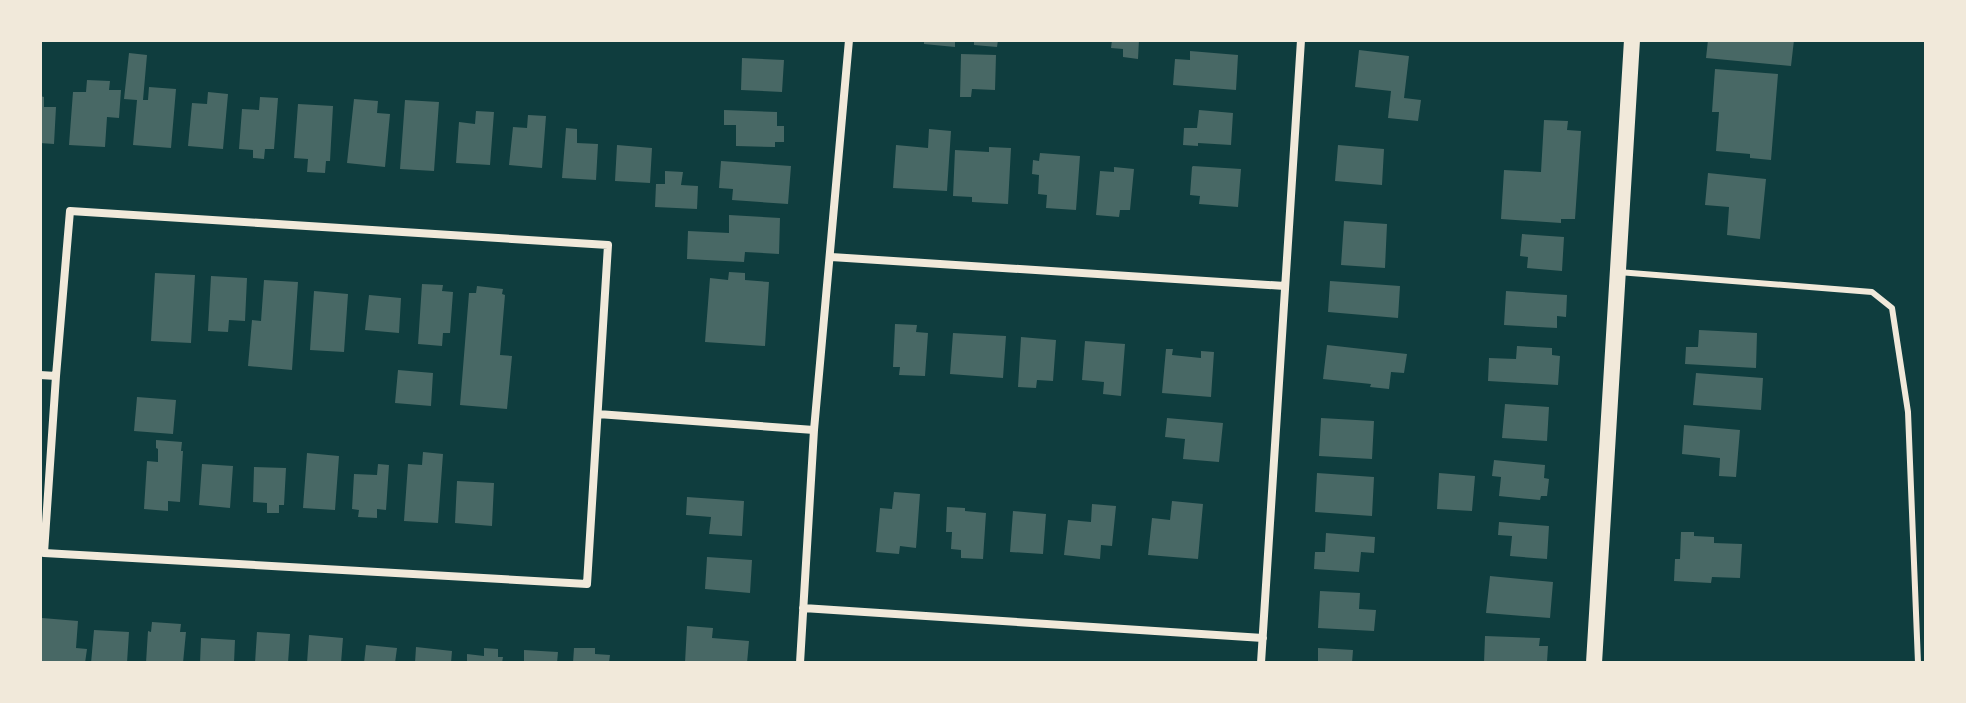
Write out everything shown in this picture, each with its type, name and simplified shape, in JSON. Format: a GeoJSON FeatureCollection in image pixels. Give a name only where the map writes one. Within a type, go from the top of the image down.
{"type":"FeatureCollection","features":[{"type":"Feature","properties":{"kind":"main road"},"geometry":{"type":"LineString","coordinates":[[1594,663],[1632,40]]}},
{"type":"Feature","properties":{"kind":"street"},"geometry":{"type":"LineString","coordinates":[[800,663],[814,430],[849,40]]}},
{"type":"Feature","properties":{"kind":"street"},"geometry":{"type":"LineString","coordinates":[[1261,663],[1301,40]]}},
{"type":"Feature","properties":{"kind":"street"},"geometry":{"type":"LineString","coordinates":[[70,211],[608,245],[587,584],[44,553],[56,376],[70,211]]}},
{"type":"Feature","properties":{"kind":"street"},"geometry":{"type":"LineString","coordinates":[[831,257],[1285,286]]}},
{"type":"Feature","properties":{"kind":"street"},"geometry":{"type":"LineString","coordinates":[[40,375],[56,376]]}},
{"type":"Feature","properties":{"kind":"street"},"geometry":{"type":"LineString","coordinates":[[598,414],[814,430]]}},
{"type":"Feature","properties":{"kind":"street"},"geometry":{"type":"LineString","coordinates":[[803,608],[1263,638]]}},
{"type":"Feature","properties":{"kind":"lane"},"geometry":{"type":"LineString","coordinates":[[1618,272],[1872,292],[1892,308],[1908,412],[1918,663]]}},
{"type":"Feature","properties":{"kind":"building"},"geometry":{"type":"Polygon","coordinates":[[[924,40],[955,40],[955,47],[924,44],[924,40]]]}},
{"type":"Feature","properties":{"kind":"building"},"geometry":{"type":"Polygon","coordinates":[[[974,40],[998,40],[997,47],[974,45],[974,40]]]}},
{"type":"Feature","properties":{"kind":"building"},"geometry":{"type":"Polygon","coordinates":[[[1112,40],[1139,40],[1138,59],[1123,57],[1123,49],[1111,48],[1112,40]]]}},
{"type":"Feature","properties":{"kind":"building"},"geometry":{"type":"Polygon","coordinates":[[[1708,40],[1794,40],[1791,66],[1706,58],[1708,40]]]}},
{"type":"Feature","properties":{"kind":"building"},"geometry":{"type":"Polygon","coordinates":[[[1359,50],[1409,56],[1404,98],[1421,100],[1418,121],[1388,118],[1391,91],[1355,87],[1359,50]]]}},
{"type":"Feature","properties":{"kind":"building"},"geometry":{"type":"Polygon","coordinates":[[[1190,51],[1238,55],[1236,90],[1173,85],[1175,59],[1190,60],[1190,51]]]}},
{"type":"Feature","properties":{"kind":"building"},"geometry":{"type":"Polygon","coordinates":[[[129,53],[147,55],[143,100],[148,100],[149,87],[176,89],[171,148],[133,145],[137,100],[124,99],[129,53]]]}},
{"type":"Feature","properties":{"kind":"building"},"geometry":{"type":"Polygon","coordinates":[[[961,54],[996,55],[995,90],[972,89],[971,97],[960,97],[961,54]]]}},
{"type":"Feature","properties":{"kind":"building"},"geometry":{"type":"Polygon","coordinates":[[[742,58],[784,60],[782,92],[741,90],[742,58]]]}},
{"type":"Feature","properties":{"kind":"building"},"geometry":{"type":"Polygon","coordinates":[[[1715,69],[1778,74],[1771,160],[1750,158],[1750,154],[1716,151],[1719,112],[1712,112],[1715,69]]]}},
{"type":"Feature","properties":{"kind":"building"},"geometry":{"type":"Polygon","coordinates":[[[87,80],[110,81],[109,90],[121,90],[119,118],[107,117],[105,147],[69,145],[73,92],[86,92],[87,80]]]}},
{"type":"Feature","properties":{"kind":"building"},"geometry":{"type":"Polygon","coordinates":[[[208,92],[228,94],[223,149],[188,146],[192,103],[207,104],[208,92]]]}},
{"type":"Feature","properties":{"kind":"building"},"geometry":{"type":"Polygon","coordinates":[[[40,96],[44,97],[44,107],[56,107],[54,144],[40,143],[40,96]]]}},
{"type":"Feature","properties":{"kind":"building"},"geometry":{"type":"Polygon","coordinates":[[[260,97],[278,98],[274,149],[265,149],[264,159],[253,158],[253,150],[239,149],[242,109],[259,110],[260,97]]]}},
{"type":"Feature","properties":{"kind":"building"},"geometry":{"type":"Polygon","coordinates":[[[354,99],[378,101],[377,113],[390,114],[385,167],[347,163],[354,99]]]}},
{"type":"Feature","properties":{"kind":"building"},"geometry":{"type":"Polygon","coordinates":[[[405,100],[439,102],[434,171],[400,169],[405,100]]]}},
{"type":"Feature","properties":{"kind":"building"},"geometry":{"type":"Polygon","coordinates":[[[298,104],[333,106],[330,161],[326,161],[325,173],[307,172],[308,159],[294,158],[298,104]]]}},
{"type":"Feature","properties":{"kind":"building"},"geometry":{"type":"Polygon","coordinates":[[[724,110],[777,112],[777,126],[784,126],[784,142],[775,142],[775,147],[736,146],[736,125],[724,125],[724,110]]]}},
{"type":"Feature","properties":{"kind":"building"},"geometry":{"type":"Polygon","coordinates":[[[1199,110],[1233,113],[1231,145],[1183,145],[1184,128],[1197,128],[1199,110]]]}},
{"type":"Feature","properties":{"kind":"building"},"geometry":{"type":"Polygon","coordinates":[[[476,111],[494,112],[490,165],[456,163],[459,122],[475,124],[476,111]]]}},
{"type":"Feature","properties":{"kind":"building"},"geometry":{"type":"Polygon","coordinates":[[[528,115],[546,116],[542,168],[509,165],[513,127],[527,128],[528,115]]]}},
{"type":"Feature","properties":{"kind":"building"},"geometry":{"type":"Polygon","coordinates":[[[1544,120],[1568,121],[1567,130],[1581,131],[1575,219],[1561,219],[1561,223],[1501,219],[1504,170],[1541,172],[1544,120]]]}},
{"type":"Feature","properties":{"kind":"building"},"geometry":{"type":"Polygon","coordinates":[[[566,128],[577,129],[577,143],[598,144],[596,180],[562,178],[566,128]]]}},
{"type":"Feature","properties":{"kind":"building"},"geometry":{"type":"Polygon","coordinates":[[[929,129],[951,131],[947,191],[893,188],[896,145],[928,148],[929,129]]]}},
{"type":"Feature","properties":{"kind":"building"},"geometry":{"type":"Polygon","coordinates":[[[617,145],[652,148],[650,183],[615,181],[617,145]]]}},
{"type":"Feature","properties":{"kind":"building"},"geometry":{"type":"Polygon","coordinates":[[[1338,145],[1384,149],[1382,185],[1335,181],[1338,145]]]}},
{"type":"Feature","properties":{"kind":"building"},"geometry":{"type":"Polygon","coordinates":[[[989,147],[1011,148],[1008,204],[972,202],[972,197],[953,196],[955,150],[989,152],[989,147]]]}},
{"type":"Feature","properties":{"kind":"building"},"geometry":{"type":"Polygon","coordinates":[[[1040,153],[1080,156],[1076,210],[1046,208],[1047,195],[1038,194],[1039,175],[1032,174],[1033,160],[1039,161],[1040,153]]]}},
{"type":"Feature","properties":{"kind":"building"},"geometry":{"type":"Polygon","coordinates":[[[721,161],[791,166],[788,204],[732,200],[733,189],[719,188],[721,161]]]}},
{"type":"Feature","properties":{"kind":"building"},"geometry":{"type":"Polygon","coordinates":[[[1193,166],[1241,169],[1238,207],[1199,204],[1200,196],[1190,195],[1193,166]]]}},
{"type":"Feature","properties":{"kind":"building"},"geometry":{"type":"Polygon","coordinates":[[[1114,167],[1134,169],[1130,210],[1120,210],[1119,217],[1096,215],[1100,171],[1114,172],[1114,167]]]}},
{"type":"Feature","properties":{"kind":"building"},"geometry":{"type":"Polygon","coordinates":[[[665,171],[683,172],[681,185],[698,186],[697,209],[655,207],[656,184],[665,184],[665,171]]]}},
{"type":"Feature","properties":{"kind":"building"},"geometry":{"type":"Polygon","coordinates":[[[1708,173],[1766,179],[1760,239],[1727,235],[1729,207],[1705,205],[1708,173]]]}},
{"type":"Feature","properties":{"kind":"building"},"geometry":{"type":"Polygon","coordinates":[[[729,215],[780,218],[779,254],[745,252],[744,262],[687,259],[688,231],[729,233],[729,215]]]}},
{"type":"Feature","properties":{"kind":"building"},"geometry":{"type":"Polygon","coordinates":[[[1344,221],[1387,224],[1385,268],[1341,265],[1344,221]]]}},
{"type":"Feature","properties":{"kind":"building"},"geometry":{"type":"Polygon","coordinates":[[[1522,234],[1564,237],[1562,271],[1527,268],[1528,257],[1520,256],[1522,234]]]}},
{"type":"Feature","properties":{"kind":"building"},"geometry":{"type":"Polygon","coordinates":[[[729,272],[745,273],[745,280],[769,282],[765,346],[705,342],[710,278],[728,280],[729,272]]]}},
{"type":"Feature","properties":{"kind":"building"},"geometry":{"type":"Polygon","coordinates":[[[155,273],[195,275],[191,343],[151,341],[155,273]]]}},
{"type":"Feature","properties":{"kind":"building"},"geometry":{"type":"Polygon","coordinates":[[[211,276],[247,278],[245,321],[229,320],[228,332],[208,331],[211,276]]]}},
{"type":"Feature","properties":{"kind":"building"},"geometry":{"type":"Polygon","coordinates":[[[264,280],[298,282],[292,370],[248,366],[252,320],[261,321],[264,280]]]}},
{"type":"Feature","properties":{"kind":"building"},"geometry":{"type":"Polygon","coordinates":[[[1330,281],[1400,286],[1398,318],[1328,312],[1330,281]]]}},
{"type":"Feature","properties":{"kind":"building"},"geometry":{"type":"Polygon","coordinates":[[[422,284],[443,285],[442,291],[453,292],[450,333],[443,333],[442,346],[418,344],[422,284]]]}},
{"type":"Feature","properties":{"kind":"building"},"geometry":{"type":"Polygon","coordinates":[[[477,286],[503,289],[502,294],[505,295],[500,355],[512,356],[507,409],[460,405],[469,293],[476,293],[477,286]]]}},
{"type":"Feature","properties":{"kind":"building"},"geometry":{"type":"Polygon","coordinates":[[[314,291],[348,294],[344,352],[310,350],[314,291]]]}},
{"type":"Feature","properties":{"kind":"building"},"geometry":{"type":"Polygon","coordinates":[[[1506,291],[1567,295],[1566,317],[1557,316],[1557,328],[1504,325],[1506,291]]]}},
{"type":"Feature","properties":{"kind":"building"},"geometry":{"type":"Polygon","coordinates":[[[369,295],[401,298],[399,333],[365,330],[369,295]]]}},
{"type":"Feature","properties":{"kind":"building"},"geometry":{"type":"Polygon","coordinates":[[[895,324],[917,325],[916,332],[928,333],[925,376],[899,375],[900,367],[893,367],[895,324]]]}},
{"type":"Feature","properties":{"kind":"building"},"geometry":{"type":"Polygon","coordinates":[[[1699,330],[1757,333],[1756,368],[1685,364],[1686,347],[1698,347],[1699,330]]]}},
{"type":"Feature","properties":{"kind":"building"},"geometry":{"type":"Polygon","coordinates":[[[953,333],[1006,336],[1003,378],[950,374],[953,333]]]}},
{"type":"Feature","properties":{"kind":"building"},"geometry":{"type":"Polygon","coordinates":[[[1021,337],[1056,340],[1053,381],[1037,380],[1036,388],[1018,387],[1021,337]]]}},
{"type":"Feature","properties":{"kind":"building"},"geometry":{"type":"Polygon","coordinates":[[[1085,341],[1125,344],[1121,396],[1103,394],[1104,382],[1082,380],[1085,341]]]}},
{"type":"Feature","properties":{"kind":"building"},"geometry":{"type":"Polygon","coordinates":[[[1327,345],[1407,354],[1404,373],[1391,372],[1389,389],[1323,379],[1327,345]]]}},
{"type":"Feature","properties":{"kind":"building"},"geometry":{"type":"Polygon","coordinates":[[[1517,346],[1552,348],[1552,355],[1560,356],[1558,385],[1488,381],[1489,358],[1516,359],[1517,346]]]}},
{"type":"Feature","properties":{"kind":"building"},"geometry":{"type":"Polygon","coordinates":[[[1166,349],[1173,349],[1172,355],[1201,358],[1201,351],[1214,352],[1211,397],[1162,393],[1166,349]]]}},
{"type":"Feature","properties":{"kind":"building"},"geometry":{"type":"Polygon","coordinates":[[[398,370],[433,373],[431,406],[395,403],[398,370]]]}},
{"type":"Feature","properties":{"kind":"building"},"geometry":{"type":"Polygon","coordinates":[[[1696,373],[1763,378],[1761,410],[1693,405],[1696,373]]]}},
{"type":"Feature","properties":{"kind":"building"},"geometry":{"type":"Polygon","coordinates":[[[137,397],[176,400],[173,434],[134,431],[137,397]]]}},
{"type":"Feature","properties":{"kind":"building"},"geometry":{"type":"Polygon","coordinates":[[[1505,404],[1549,407],[1547,441],[1502,438],[1505,404]]]}},
{"type":"Feature","properties":{"kind":"building"},"geometry":{"type":"Polygon","coordinates":[[[1167,418],[1223,423],[1219,462],[1183,459],[1185,439],[1165,437],[1167,418]]]}},
{"type":"Feature","properties":{"kind":"building"},"geometry":{"type":"Polygon","coordinates":[[[1321,418],[1374,421],[1372,459],[1319,456],[1321,418]]]}},
{"type":"Feature","properties":{"kind":"building"},"geometry":{"type":"Polygon","coordinates":[[[1684,425],[1740,430],[1736,477],[1719,476],[1720,458],[1682,454],[1684,425]]]}},
{"type":"Feature","properties":{"kind":"building"},"geometry":{"type":"Polygon","coordinates":[[[156,440],[182,442],[180,502],[168,501],[168,511],[144,509],[147,461],[158,462],[156,440]]]}},
{"type":"Feature","properties":{"kind":"building"},"geometry":{"type":"Polygon","coordinates":[[[423,452],[443,454],[438,523],[404,521],[408,464],[422,465],[423,452]]]}},
{"type":"Feature","properties":{"kind":"building"},"geometry":{"type":"Polygon","coordinates":[[[307,453],[339,456],[335,510],[303,508],[307,453]]]}},
{"type":"Feature","properties":{"kind":"building"},"geometry":{"type":"Polygon","coordinates":[[[1494,460],[1545,465],[1544,478],[1549,479],[1547,496],[1541,496],[1540,500],[1499,496],[1501,477],[1492,476],[1494,460]]]}},
{"type":"Feature","properties":{"kind":"building"},"geometry":{"type":"Polygon","coordinates":[[[202,464],[233,466],[230,508],[199,505],[202,464]]]}},
{"type":"Feature","properties":{"kind":"building"},"geometry":{"type":"Polygon","coordinates":[[[378,464],[389,465],[386,510],[377,509],[377,518],[358,517],[359,510],[352,509],[354,474],[377,475],[378,464]]]}},
{"type":"Feature","properties":{"kind":"building"},"geometry":{"type":"Polygon","coordinates":[[[254,467],[286,468],[284,505],[279,505],[279,513],[267,513],[267,503],[253,502],[254,467]]]}},
{"type":"Feature","properties":{"kind":"building"},"geometry":{"type":"Polygon","coordinates":[[[1317,473],[1374,477],[1372,516],[1315,512],[1317,473]]]}},
{"type":"Feature","properties":{"kind":"building"},"geometry":{"type":"Polygon","coordinates":[[[1439,473],[1475,476],[1472,511],[1437,509],[1439,473]]]}},
{"type":"Feature","properties":{"kind":"building"},"geometry":{"type":"Polygon","coordinates":[[[457,481],[494,483],[492,526],[455,523],[457,481]]]}},
{"type":"Feature","properties":{"kind":"building"},"geometry":{"type":"Polygon","coordinates":[[[894,492],[920,494],[916,548],[900,546],[899,554],[876,552],[880,508],[892,509],[894,492]]]}},
{"type":"Feature","properties":{"kind":"building"},"geometry":{"type":"Polygon","coordinates":[[[687,497],[744,501],[742,536],[709,534],[711,517],[686,515],[687,497]]]}},
{"type":"Feature","properties":{"kind":"building"},"geometry":{"type":"Polygon","coordinates":[[[1172,501],[1203,504],[1198,559],[1148,555],[1152,518],[1170,520],[1172,501]]]}},
{"type":"Feature","properties":{"kind":"building"},"geometry":{"type":"Polygon","coordinates":[[[1092,504],[1116,506],[1112,546],[1101,545],[1100,559],[1064,555],[1068,520],[1091,522],[1092,504]]]}},
{"type":"Feature","properties":{"kind":"building"},"geometry":{"type":"Polygon","coordinates":[[[947,507],[986,513],[983,559],[961,558],[961,550],[951,549],[952,532],[946,532],[947,507]]]}},
{"type":"Feature","properties":{"kind":"building"},"geometry":{"type":"Polygon","coordinates":[[[1013,511],[1046,514],[1043,554],[1010,552],[1013,511]]]}},
{"type":"Feature","properties":{"kind":"building"},"geometry":{"type":"Polygon","coordinates":[[[1499,522],[1549,526],[1547,559],[1510,556],[1512,536],[1498,535],[1499,522]]]}},
{"type":"Feature","properties":{"kind":"building"},"geometry":{"type":"Polygon","coordinates":[[[1681,532],[1714,537],[1714,543],[1742,544],[1740,578],[1712,577],[1711,583],[1674,581],[1675,559],[1680,559],[1681,532]]]}},
{"type":"Feature","properties":{"kind":"building"},"geometry":{"type":"Polygon","coordinates":[[[1326,533],[1375,537],[1374,553],[1361,552],[1359,572],[1314,569],[1315,552],[1325,552],[1326,533]]]}},
{"type":"Feature","properties":{"kind":"building"},"geometry":{"type":"Polygon","coordinates":[[[707,557],[752,560],[750,593],[705,589],[707,557]]]}},
{"type":"Feature","properties":{"kind":"building"},"geometry":{"type":"Polygon","coordinates":[[[1490,576],[1553,582],[1550,618],[1486,613],[1490,576]]]}},
{"type":"Feature","properties":{"kind":"building"},"geometry":{"type":"Polygon","coordinates":[[[1320,591],[1360,593],[1359,609],[1376,610],[1374,631],[1318,628],[1320,591]]]}},
{"type":"Feature","properties":{"kind":"building"},"geometry":{"type":"Polygon","coordinates":[[[42,618],[78,621],[76,648],[87,649],[85,663],[40,663],[42,618]]]}},
{"type":"Feature","properties":{"kind":"building"},"geometry":{"type":"Polygon","coordinates":[[[152,622],[181,624],[180,632],[186,632],[183,663],[146,663],[148,631],[151,632],[152,622]]]}},
{"type":"Feature","properties":{"kind":"building"},"geometry":{"type":"Polygon","coordinates":[[[687,626],[713,628],[712,638],[749,641],[747,663],[685,663],[687,626]]]}},
{"type":"Feature","properties":{"kind":"building"},"geometry":{"type":"Polygon","coordinates":[[[94,630],[129,632],[127,663],[91,663],[94,630]]]}},
{"type":"Feature","properties":{"kind":"building"},"geometry":{"type":"Polygon","coordinates":[[[257,632],[290,634],[288,663],[255,663],[257,632]]]}},
{"type":"Feature","properties":{"kind":"building"},"geometry":{"type":"Polygon","coordinates":[[[309,635],[343,638],[341,663],[307,663],[309,635]]]}},
{"type":"Feature","properties":{"kind":"building"},"geometry":{"type":"Polygon","coordinates":[[[1485,636],[1540,638],[1539,646],[1548,646],[1547,662],[1484,663],[1485,636]]]}},
{"type":"Feature","properties":{"kind":"building"},"geometry":{"type":"Polygon","coordinates":[[[201,638],[235,640],[234,663],[200,663],[201,638]]]}},
{"type":"Feature","properties":{"kind":"building"},"geometry":{"type":"Polygon","coordinates":[[[366,645],[397,648],[395,663],[364,663],[366,645]]]}},
{"type":"Feature","properties":{"kind":"building"},"geometry":{"type":"Polygon","coordinates":[[[416,647],[452,651],[451,663],[415,663],[416,647]]]}},
{"type":"Feature","properties":{"kind":"building"},"geometry":{"type":"Polygon","coordinates":[[[484,648],[498,649],[498,657],[503,657],[502,663],[467,663],[467,654],[484,656],[484,648]]]}},
{"type":"Feature","properties":{"kind":"building"},"geometry":{"type":"Polygon","coordinates":[[[574,648],[595,648],[595,654],[610,655],[609,663],[573,663],[574,648]]]}},
{"type":"Feature","properties":{"kind":"building"},"geometry":{"type":"Polygon","coordinates":[[[1318,648],[1353,650],[1352,663],[1318,663],[1318,648]]]}},
{"type":"Feature","properties":{"kind":"building"},"geometry":{"type":"Polygon","coordinates":[[[524,650],[558,652],[557,663],[524,663],[524,650]]]}}]}
